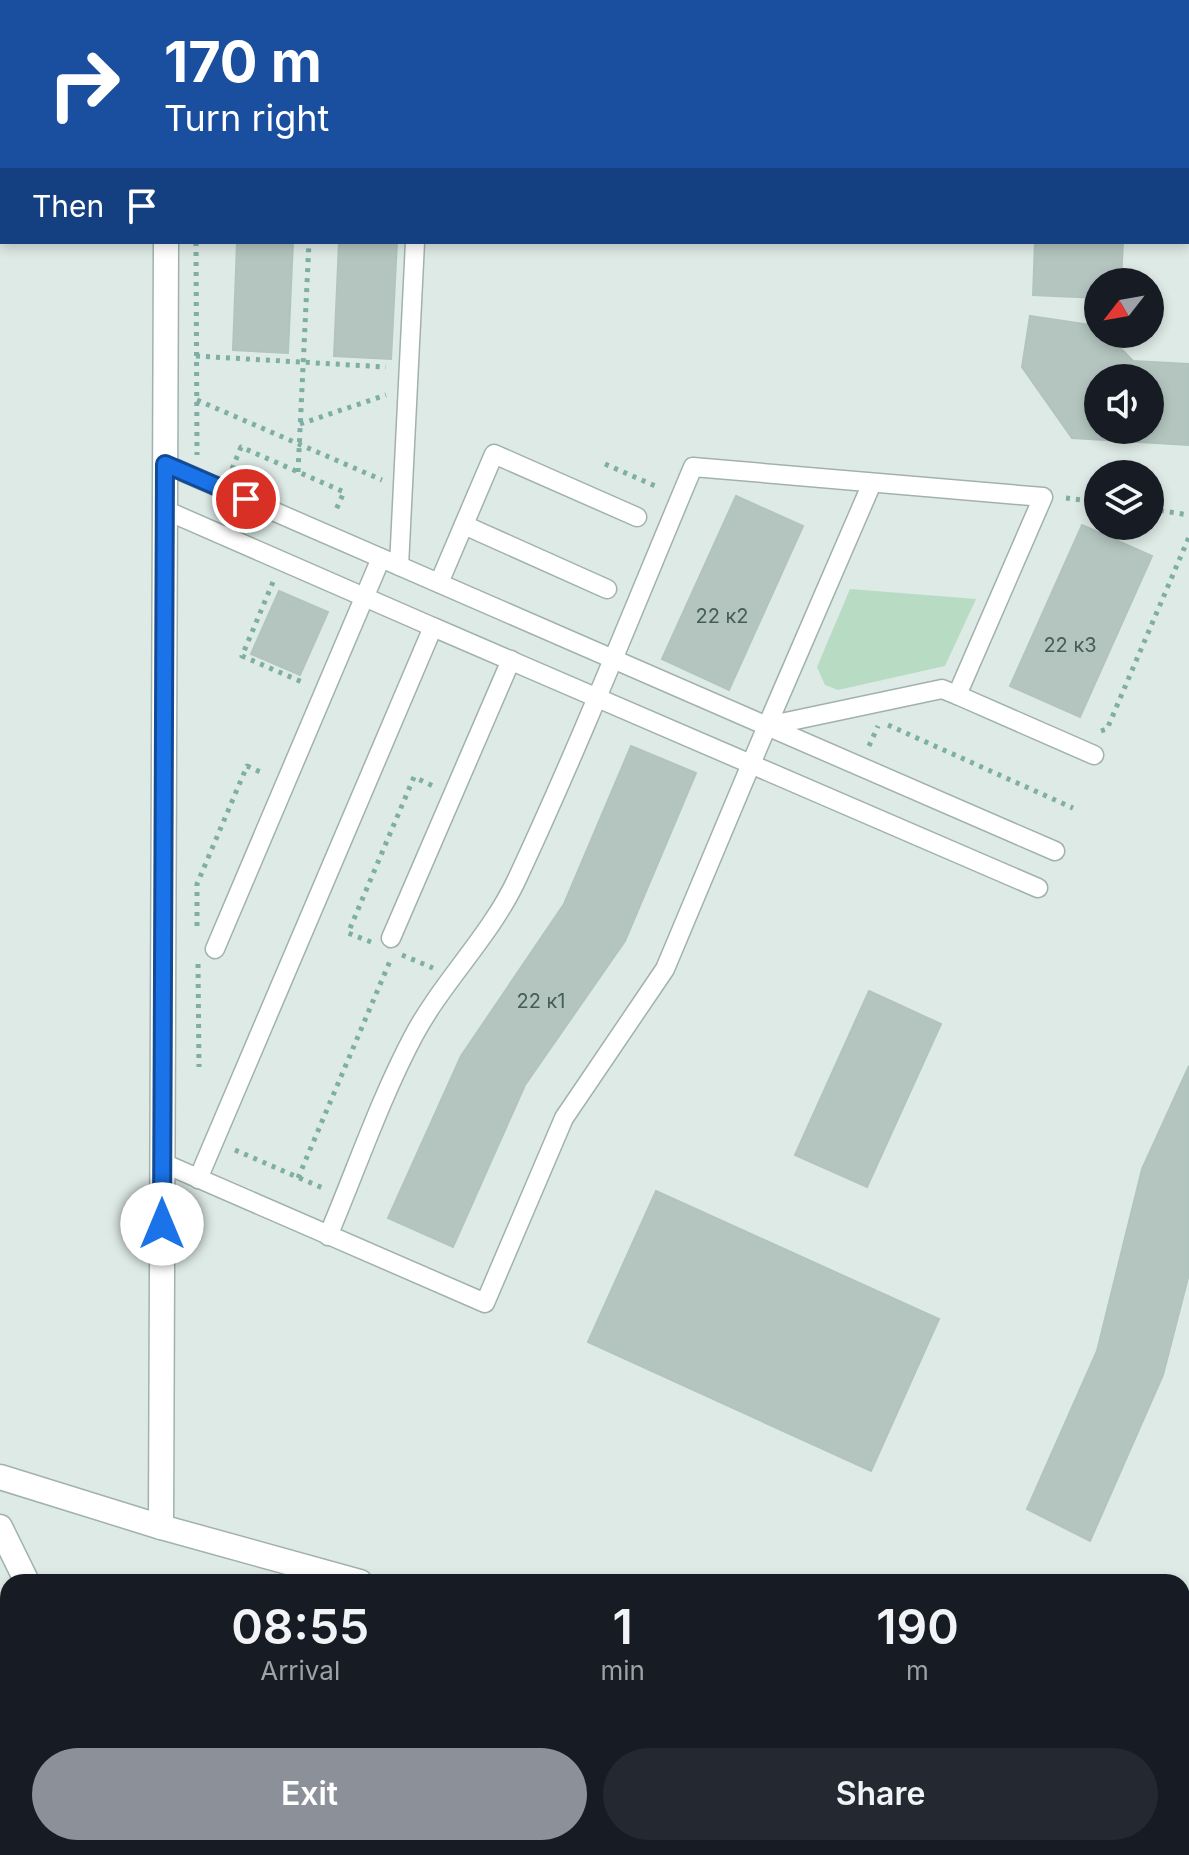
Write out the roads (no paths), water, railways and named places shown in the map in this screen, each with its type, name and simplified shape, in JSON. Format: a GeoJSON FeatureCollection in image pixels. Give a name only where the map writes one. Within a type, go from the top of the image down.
{"type":"FeatureCollection","features":[{"type":"Feature","properties":{"kind":"street"},"geometry":{"type":"LineString","coordinates":[[161,1527],[166,244]]}},
{"type":"Feature","properties":{"kind":"street"},"geometry":{"type":"LineString","coordinates":[[0,1477],[161,1527],[331,1574]]}},
{"type":"Feature","properties":{"kind":"street"},"geometry":{"type":"LineString","coordinates":[[0,1527],[23,1574]]}},
{"type":"Feature","properties":{"kind":"lane"},"geometry":{"type":"LineString","coordinates":[[399,566],[415,244]]}},
{"type":"Feature","properties":{"kind":"lane"},"geometry":{"type":"LineString","coordinates":[[439,583],[494,454],[637,517]]}},
{"type":"Feature","properties":{"kind":"lane"},"geometry":{"type":"LineString","coordinates":[[165,464],[1055,851]]}},
{"type":"Feature","properties":{"kind":"lane"},"geometry":{"type":"LineString","coordinates":[[328,1236],[414,1035],[516,883],[693,467],[1043,497],[957,695]]}},
{"type":"Feature","properties":{"kind":"lane"},"geometry":{"type":"LineString","coordinates":[[163,1163],[485,1303],[564,1118],[665,969],[750,763],[872,483]]}},
{"type":"Feature","properties":{"kind":"lane"},"geometry":{"type":"LineString","coordinates":[[165,510],[1038,888]]}},
{"type":"Feature","properties":{"kind":"lane"},"geometry":{"type":"LineString","coordinates":[[464,525],[607,589]]}},
{"type":"Feature","properties":{"kind":"lane"},"geometry":{"type":"LineString","coordinates":[[215,949],[381,558]]}},
{"type":"Feature","properties":{"kind":"lane"},"geometry":{"type":"LineString","coordinates":[[198,1179],[433,627]]}},
{"type":"Feature","properties":{"kind":"lane"},"geometry":{"type":"LineString","coordinates":[[392,945],[511,660]]}},
{"type":"Feature","properties":{"kind":"lane"},"geometry":{"type":"LineString","coordinates":[[767,726],[942,689],[1094,755]]}}]}
